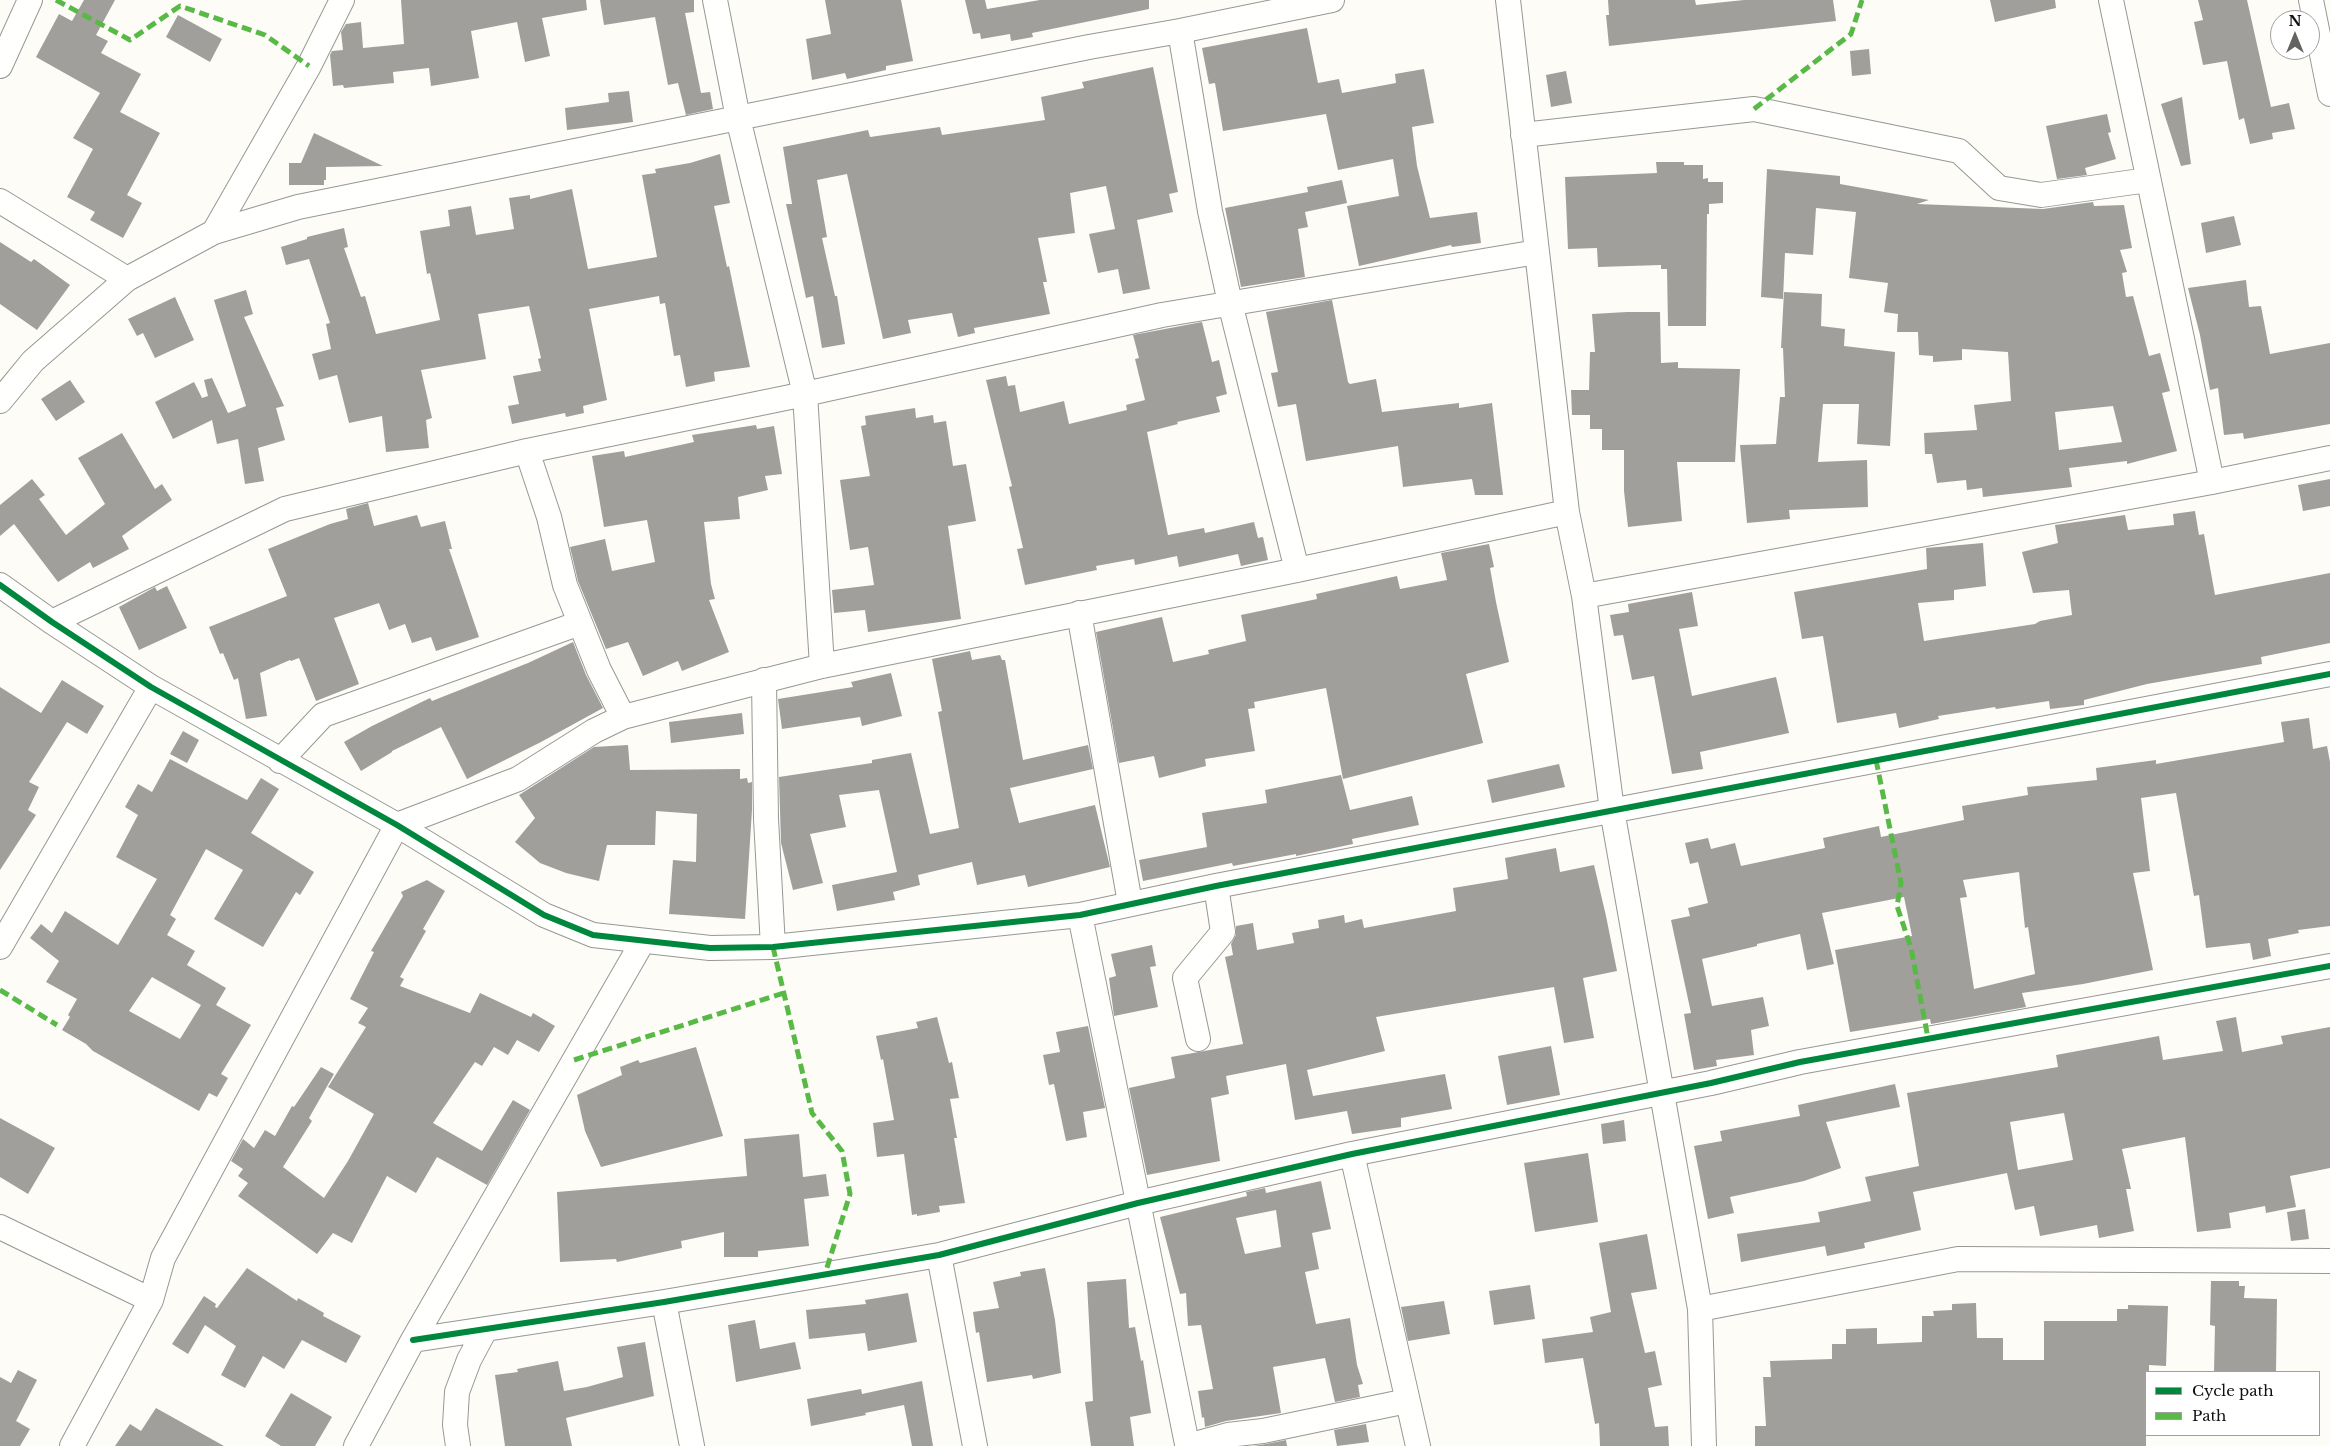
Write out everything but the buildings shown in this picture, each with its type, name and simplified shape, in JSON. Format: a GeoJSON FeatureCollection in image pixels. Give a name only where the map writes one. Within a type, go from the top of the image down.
{"type":"FeatureCollection","features":[{"type":"Feature","properties":{"kind":"street"},"geometry":{"type":"LineString","coordinates":[[0,66],[30,0]]}},
{"type":"Feature","properties":{"kind":"street"},"geometry":{"type":"LineString","coordinates":[[214,232],[309,66],[342,0]]}},
{"type":"Feature","properties":{"kind":"street"},"geometry":{"type":"LineString","coordinates":[[715,0],[738,118],[805,394],[822,666]]}},
{"type":"Feature","properties":{"kind":"street"},"geometry":{"type":"LineString","coordinates":[[0,401],[33,361],[126,279],[214,232],[298,207],[1332,0]]}},
{"type":"Feature","properties":{"kind":"street"},"geometry":{"type":"LineString","coordinates":[[1508,0],[1567,512],[1584,596],[1612,810],[1700,1309],[1704,1446]]}},
{"type":"Feature","properties":{"kind":"street"},"geometry":{"type":"LineString","coordinates":[[2110,0],[2212,482]]}},
{"type":"Feature","properties":{"kind":"street"},"geometry":{"type":"LineString","coordinates":[[2312,0],[2330,94]]}},
{"type":"Feature","properties":{"kind":"street"},"geometry":{"type":"LineString","coordinates":[[1180,31],[1210,211],[1230,303],[1297,570]]}},
{"type":"Feature","properties":{"kind":"street"},"geometry":{"type":"LineString","coordinates":[[1523,135],[1754,109],[1959,151],[1999,188],[2041,195],[2148,180]]}},
{"type":"Feature","properties":{"kind":"street"},"geometry":{"type":"LineString","coordinates":[[0,201],[126,279]]}},
{"type":"Feature","properties":{"kind":"street"},"geometry":{"type":"LineString","coordinates":[[52,622],[285,510],[527,450],[805,394],[1162,315],[1537,252]]}},
{"type":"Feature","properties":{"kind":"street"},"geometry":{"type":"LineString","coordinates":[[527,450],[549,518],[565,585],[599,670],[623,717]]}},
{"type":"Feature","properties":{"kind":"street"},"geometry":{"type":"LineString","coordinates":[[1584,596],[2212,482],[2330,458]]}},
{"type":"Feature","properties":{"kind":"street"},"geometry":{"type":"LineString","coordinates":[[72,1446],[151,1300],[163,1258],[397,825],[518,779],[594,731],[623,717],[822,666],[1297,570],[1567,512]]}},
{"type":"Feature","properties":{"kind":"street"},"geometry":{"type":"LineString","coordinates":[[0,585],[52,622],[151,687],[397,825],[544,915],[593,935],[710,948],[773,947],[1080,915],[1216,886],[2330,674]]}},
{"type":"Feature","properties":{"kind":"street"},"geometry":{"type":"LineString","coordinates":[[1079,613],[1130,903]]}},
{"type":"Feature","properties":{"kind":"street"},"geometry":{"type":"LineString","coordinates":[[280,761],[323,715],[580,623]]}},
{"type":"Feature","properties":{"kind":"street"},"geometry":{"type":"LineString","coordinates":[[764,680],[766,819],[773,947]]}},
{"type":"Feature","properties":{"kind":"street"},"geometry":{"type":"LineString","coordinates":[[0,947],[151,687]]}},
{"type":"Feature","properties":{"kind":"street"},"geometry":{"type":"LineString","coordinates":[[1198,1039],[1185,978],[1223,932],[1216,886]]}},
{"type":"Feature","properties":{"kind":"street"},"geometry":{"type":"LineString","coordinates":[[1080,915],[1187,1445],[1407,1400]]}},
{"type":"Feature","properties":{"kind":"street"},"geometry":{"type":"LineString","coordinates":[[356,1446],[413,1340],[643,941]]}},
{"type":"Feature","properties":{"kind":"street"},"geometry":{"type":"LineString","coordinates":[[413,1340],[664,1302],[939,1255],[1138,1203],[1352,1154],[1820,1059],[2330,966]]}},
{"type":"Feature","properties":{"kind":"street"},"geometry":{"type":"LineString","coordinates":[[1352,1154],[1397,1346],[1418,1446]]}},
{"type":"Feature","properties":{"kind":"street"},"geometry":{"type":"LineString","coordinates":[[0,1227],[151,1300]]}},
{"type":"Feature","properties":{"kind":"street"},"geometry":{"type":"LineString","coordinates":[[939,1255],[975,1446]]}},
{"type":"Feature","properties":{"kind":"street"},"geometry":{"type":"LineString","coordinates":[[1700,1309],[1958,1259],[2330,1262]]}},
{"type":"Feature","properties":{"kind":"street"},"geometry":{"type":"LineString","coordinates":[[664,1302],[692,1446]]}},
{"type":"Feature","properties":{"kind":"street"},"geometry":{"type":"LineString","coordinates":[[458,1446],[455,1425],[457,1392],[469,1360],[485,1330]]}},
{"type":"Feature","properties":{"kind":"marked path"},"geometry":{"type":"LineString","coordinates":[[56,0],[130,40],[180,6],[265,35],[309,66]]}},
{"type":"Feature","properties":{"kind":"marked path"},"geometry":{"type":"LineString","coordinates":[[1754,109],[1851,34],[1862,0]]}},
{"type":"Feature","properties":{"kind":"marked path"},"geometry":{"type":"LineString","coordinates":[[1876,760],[1901,883],[1897,906],[1911,948],[1928,1038]]}},
{"type":"Feature","properties":{"kind":"marked path"},"geometry":{"type":"LineString","coordinates":[[773,947],[812,1113],[842,1151],[850,1194],[825,1274]]}},
{"type":"Feature","properties":{"kind":"marked path"},"geometry":{"type":"LineString","coordinates":[[0,990],[57,1025]]}},
{"type":"Feature","properties":{"kind":"marked path"},"geometry":{"type":"LineString","coordinates":[[574,1060],[784,993]]}},
{"type":"Feature","properties":{"kind":"cycle path"},"geometry":{"type":"LineString","coordinates":[[0,585],[52,622],[151,687],[397,825],[544,915],[593,935],[710,948],[773,947],[1080,915],[1216,886],[2330,674]]}},
{"type":"Feature","properties":{"kind":"cycle path"},"geometry":{"type":"LineString","coordinates":[[413,1340],[664,1302],[939,1255],[1138,1203],[1352,1154],[1711,1083],[1800,1062],[2330,966]]}}]}
